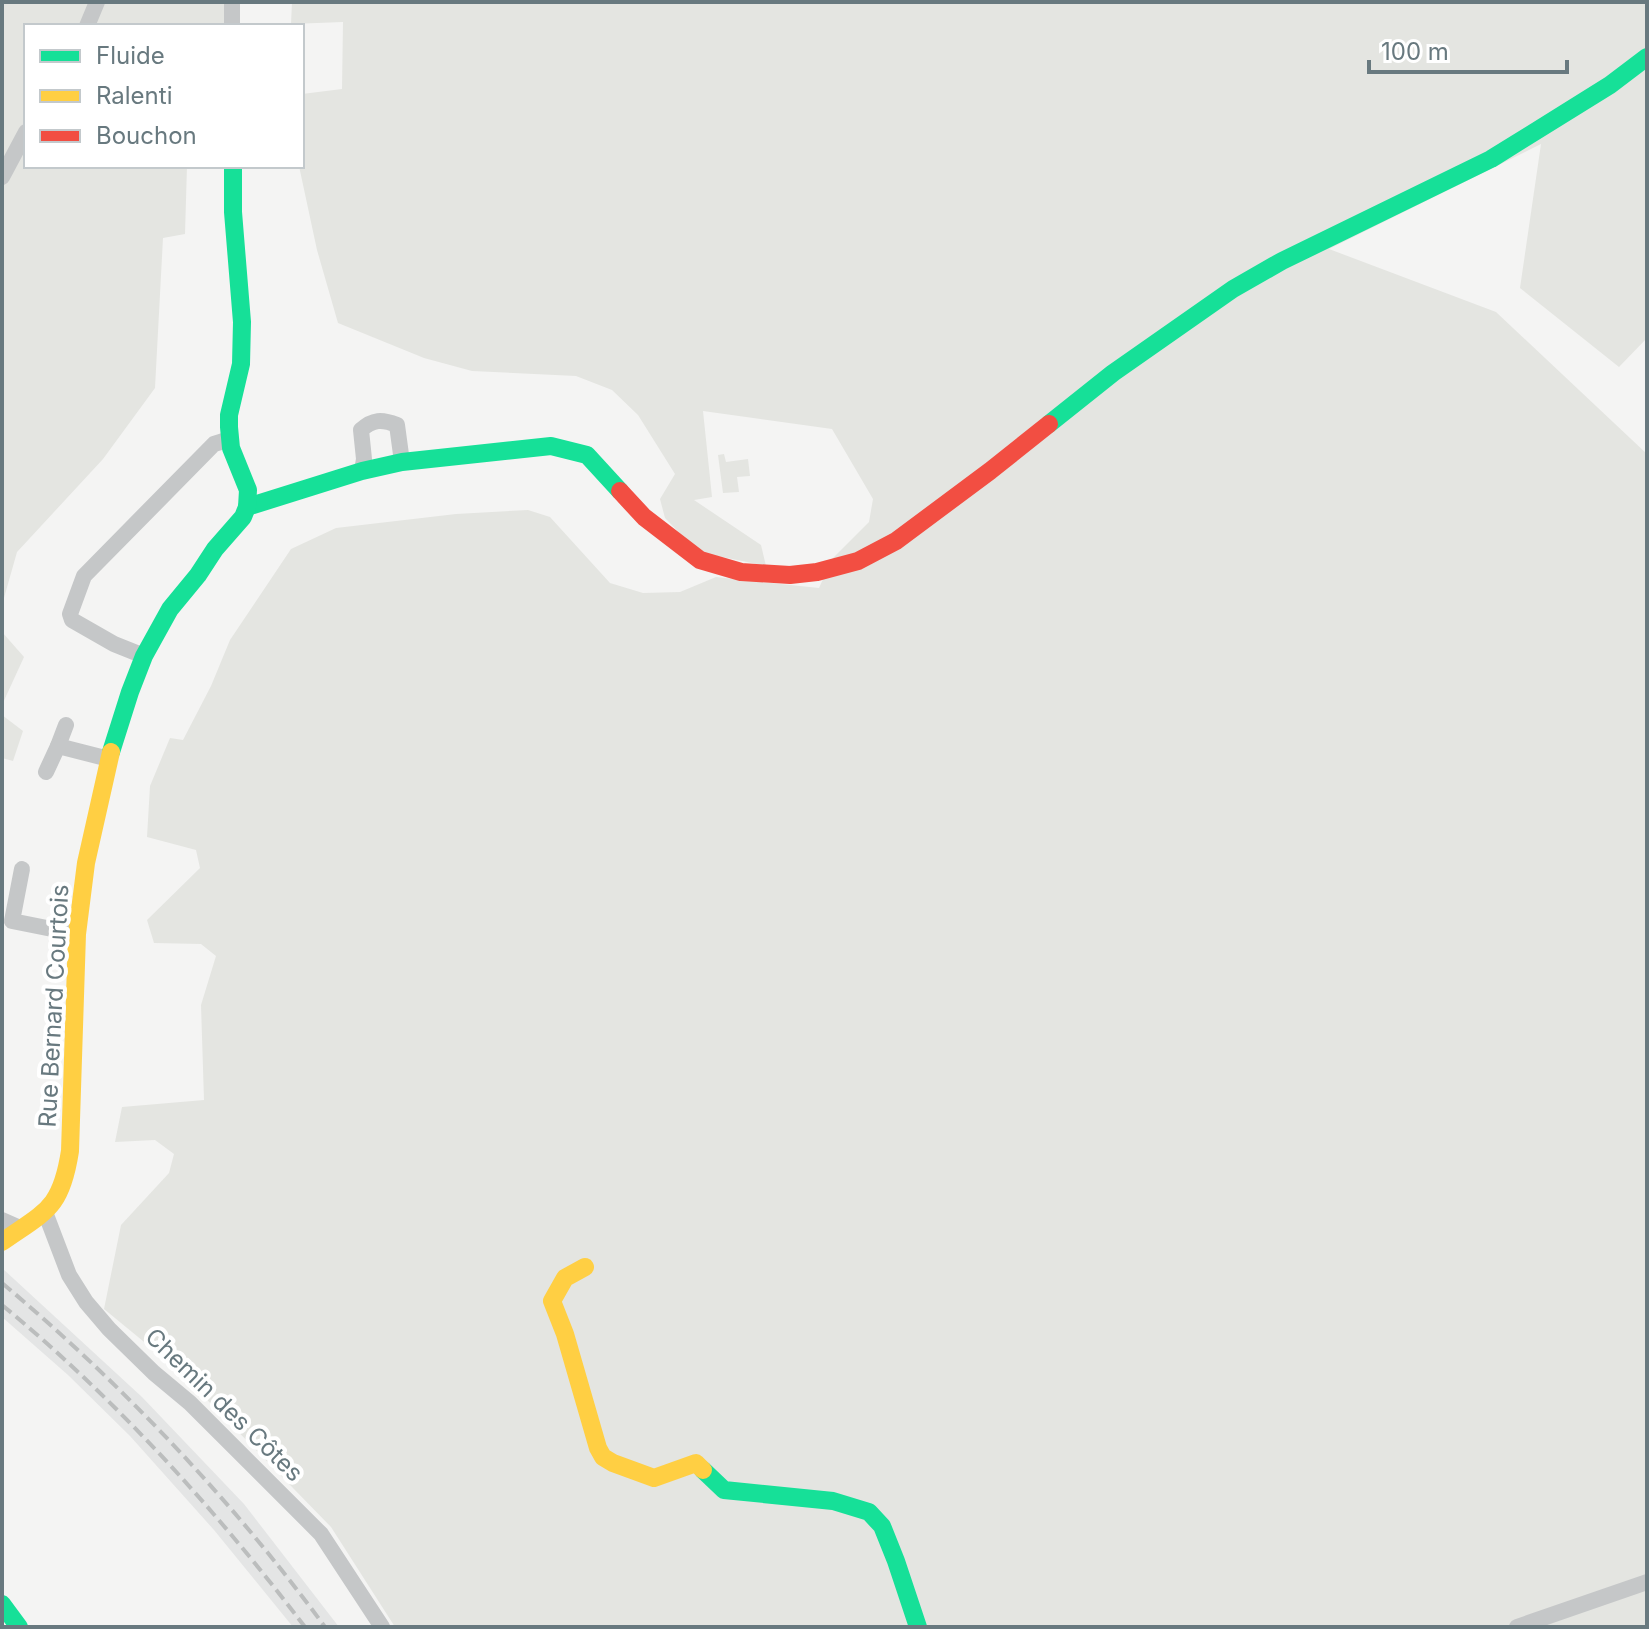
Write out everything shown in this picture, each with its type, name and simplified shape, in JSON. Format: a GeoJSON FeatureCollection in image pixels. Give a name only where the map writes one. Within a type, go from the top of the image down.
{"type":"FeatureCollection","features":[{"type":"Feature","properties":{"kind":"street"},"geometry":{"type":"LineString","coordinates":[[88,24],[97,2]]}},
{"type":"Feature","properties":{"kind":"street"},"geometry":{"type":"LineString","coordinates":[[232,2],[232,24]]}},
{"type":"Feature","properties":{"kind":"street"},"geometry":{"type":"LineString","coordinates":[[233,168],[233,212],[242,322],[241,364],[229,415],[231,448],[248,490],[247,507],[362,471],[402,462],[551,446],[587,455],[644,517],[700,560],[741,572],[790,575],[817,572],[858,561],[896,541],[1113,373],[1233,289],[1282,261],[1491,159],[1610,85],[1647,57]]}},
{"type":"Feature","properties":{"kind":"street"},"geometry":{"type":"LineString","coordinates":[[2,177],[24,136]]}},
{"type":"Feature","properties":{"kind":"street"},"geometry":{"type":"LineString","coordinates":[[362,471],[361,430],[370,422],[386,421],[397,425],[402,462]]}},
{"type":"Feature","properties":{"kind":"street"},"geometry":{"type":"LineString","coordinates":[[144,656],[114,644],[72,620],[72,605],[84,576],[105,552],[214,444],[230,439]]}},
{"type":"Feature","properties":{"kind":"street","name":"Rue Bernard Courtois"},"geometry":{"type":"LineString","coordinates":[[2,1242],[45,1212],[62,1186],[70,1151],[77,934],[86,863],[109,759],[130,692],[144,656],[170,609],[243,517],[247,507]]}},
{"type":"Feature","properties":{"kind":"street"},"geometry":{"type":"LineString","coordinates":[[46,772],[66,725]]}},
{"type":"Feature","properties":{"kind":"street"},"geometry":{"type":"LineString","coordinates":[[58,746],[109,759]]}},
{"type":"Feature","properties":{"kind":"street"},"geometry":{"type":"LineString","coordinates":[[22,869],[12,921],[77,934]]}},
{"type":"Feature","properties":{"kind":"street","name":"Chemin des Côtes"},"geometry":{"type":"LineString","coordinates":[[45,1212],[69,1275],[86,1302],[109,1329],[190,1403],[321,1534],[382,1627]]}},
{"type":"Feature","properties":{"kind":"street"},"geometry":{"type":"LineString","coordinates":[[2,1220],[20,1228]]}},
{"type":"Feature","properties":{"kind":"street"},"geometry":{"type":"LineString","coordinates":[[585,1267],[565,1278],[552,1301],[603,1457],[654,1478],[696,1463],[724,1490],[833,1501],[869,1512],[882,1526],[918,1627]]}},
{"type":"Feature","properties":{"kind":"street"},"geometry":{"type":"LineString","coordinates":[[1517,1627],[1647,1582]]}},
{"type":"Feature","properties":{"kind":"street"},"geometry":{"type":"LineString","coordinates":[[2,1604],[19,1627]]}},
{"type":"Feature","properties":{"kind":"shaded area"},"geometry":{"type":"Polygon","coordinates":[[[2,2],[226,2],[226,24],[24,24],[24,168],[187,168],[185,234],[163,238],[155,388],[103,459],[17,552],[2,605],[2,2]]]}},
{"type":"Feature","properties":{"kind":"shaded area"},"geometry":{"type":"Polygon","coordinates":[[[292,2],[1647,2],[1647,338],[1619,367],[1520,288],[1541,144],[1329,249],[1496,312],[1647,454],[1647,1627],[395,1627],[331,1527],[177,1369],[104,1309],[121,1225],[169,1173],[174,1154],[155,1140],[115,1142],[122,1107],[204,1100],[201,1005],[216,956],[201,944],[154,943],[147,920],[200,868],[196,850],[147,837],[150,786],[170,738],[183,740],[230,640],[291,549],[336,528],[456,514],[528,510],[550,517],[610,583],[643,593],[680,592],[716,577],[819,588],[832,559],[869,522],[873,499],[832,429],[703,411],[712,497],[694,500],[761,545],[766,566],[698,552],[665,518],[660,499],[675,474],[638,415],[612,390],[576,376],[472,371],[424,358],[338,323],[317,250],[299,168],[304,168],[304,94],[342,89],[343,22],[291,24],[292,2]]]}},
{"type":"Feature","properties":{"kind":"shaded area"},"geometry":{"type":"Polygon","coordinates":[[[724,454],[726,462],[748,459],[750,476],[737,477],[739,492],[723,493],[718,455],[724,454]]]}},
{"type":"Feature","properties":{"kind":"shaded area"},"geometry":{"type":"Polygon","coordinates":[[[2,632],[24,657],[2,705],[2,632]]]}},
{"type":"Feature","properties":{"kind":"shaded area"},"geometry":{"type":"Polygon","coordinates":[[[2,715],[23,731],[13,761],[2,758],[2,715]]]}},
{"type":"Feature","properties":{"kind":"shaded area"},"geometry":{"type":"Polygon","coordinates":[[[2,1268],[142,1397],[244,1504],[339,1627],[293,1627],[214,1530],[130,1436],[68,1375],[2,1317],[2,1268]]]}},
{"type":"Feature","properties":{"kind":"railway"},"geometry":{"type":"LineString","coordinates":[[2,1283],[90,1362],[174,1445],[252,1534],[325,1627]]}},
{"type":"Feature","properties":{"kind":"railway"},"geometry":{"type":"LineString","coordinates":[[2,1305],[84,1378],[162,1457],[236,1540],[305,1627]]}},
{"type":"Feature","properties":{"kind":"traffic: fast"},"geometry":{"type":"LineString","coordinates":[[1049,424],[1113,373],[1233,289],[1282,261],[1491,159],[1610,85],[1647,57]]}},
{"type":"Feature","properties":{"kind":"traffic: fast"},"geometry":{"type":"LineString","coordinates":[[111,752],[144,656],[170,609],[243,517],[247,507],[248,490],[231,448],[229,427],[241,364],[242,322],[233,212],[233,168]]}},
{"type":"Feature","properties":{"kind":"traffic: fast"},"geometry":{"type":"LineString","coordinates":[[247,507],[362,471],[402,462],[551,446],[587,455],[620,491]]}},
{"type":"Feature","properties":{"kind":"traffic: fast"},"geometry":{"type":"LineString","coordinates":[[703,1470],[724,1490],[833,1501],[869,1512],[882,1526],[918,1627]]}},
{"type":"Feature","properties":{"kind":"traffic: fast"},"geometry":{"type":"LineString","coordinates":[[2,1604],[19,1627]]}},
{"type":"Feature","properties":{"kind":"traffic: slow"},"geometry":{"type":"LineString","coordinates":[[2,1242],[49,1207],[62,1185],[66,1170],[70,1151],[77,934],[86,863],[111,752]]}},
{"type":"Feature","properties":{"kind":"traffic: slow"},"geometry":{"type":"LineString","coordinates":[[585,1267],[565,1278],[552,1301],[603,1457],[654,1478],[696,1463],[703,1470]]}},
{"type":"Feature","properties":{"kind":"traffic: jam"},"geometry":{"type":"LineString","coordinates":[[620,491],[644,517],[700,560],[741,572],[790,575],[817,572],[858,561],[896,541],[1049,424]]}}]}
